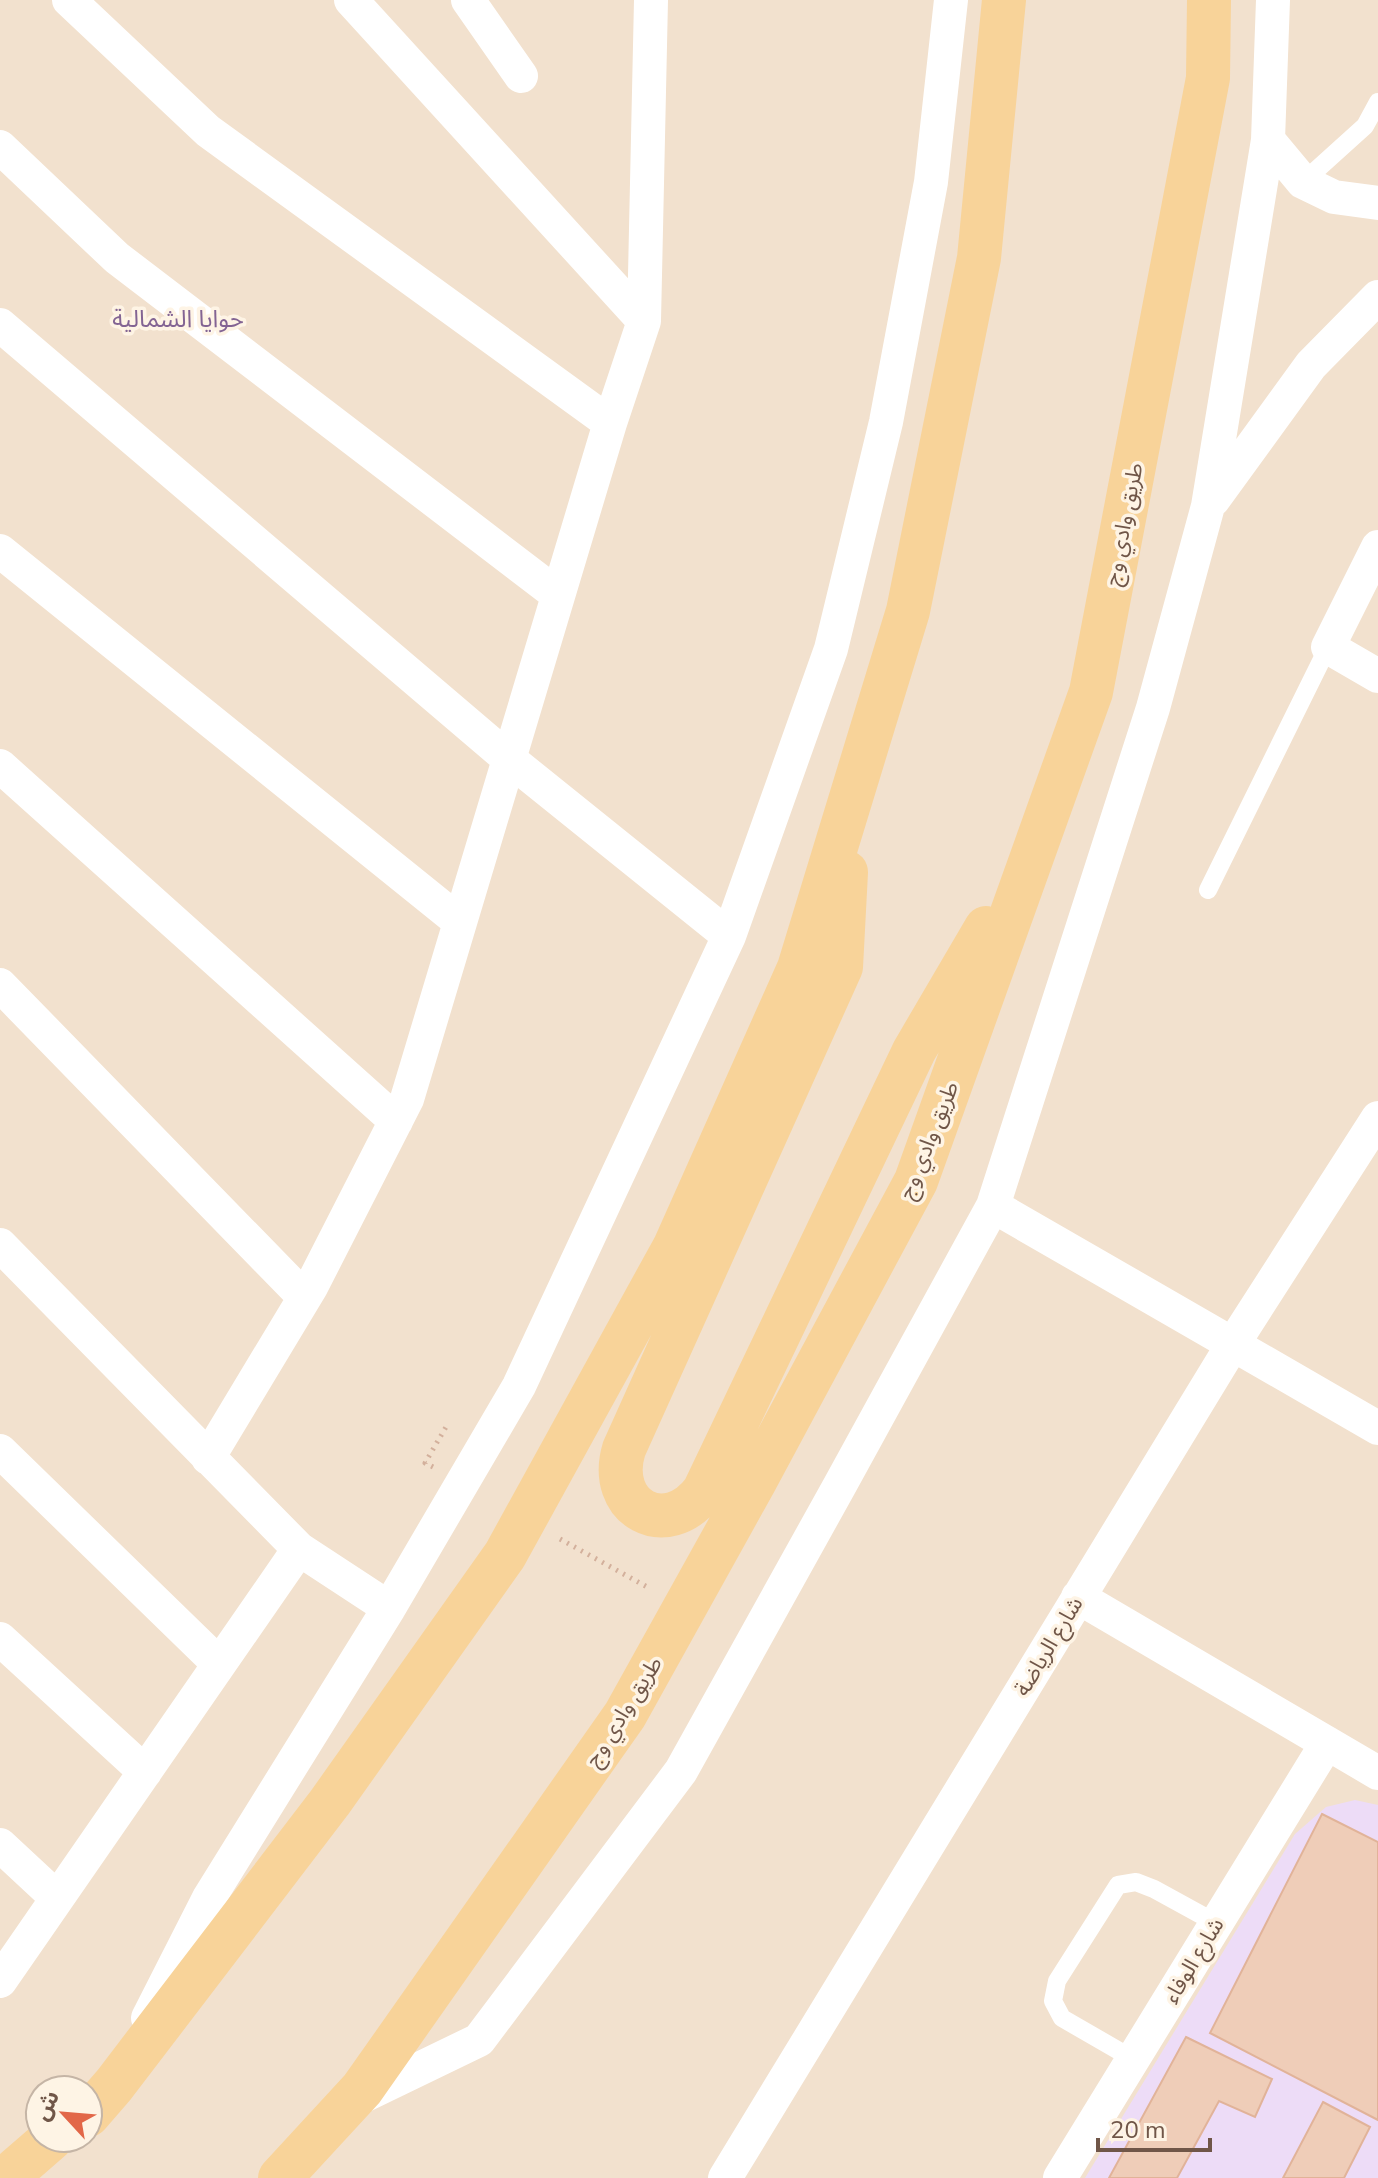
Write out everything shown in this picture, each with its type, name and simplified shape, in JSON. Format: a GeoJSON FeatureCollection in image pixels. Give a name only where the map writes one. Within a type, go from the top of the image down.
{"type":"FeatureCollection","features":[{"type":"Feature","properties":{"kind":"main road"},"geometry":{"type":"LineString","coordinates":[[104,2093],[330,1802],[505,1555],[675,1246],[799,968],[908,611],[979,258],[1004,0]]}},
{"type":"Feature","properties":{"kind":"main road","name":"طريق وادي وج"},"geometry":{"type":"LineString","coordinates":[[280,2178],[362,2089],[625,1715],[916,1181],[1091,692],[1208,78],[1209,0]]}},
{"type":"Feature","properties":{"kind":"main road"},"geometry":{"type":"LineString","coordinates":[[850,802],[841,967],[624,1449],[620,1480],[626,1495],[651,1514],[666,1516],[681,1512],[694,1504],[704,1491],[914,1051],[1041,833]]}},
{"type":"Feature","properties":{"kind":"main road"},"geometry":{"type":"LineString","coordinates":[[292,2178],[316,2139]]}},
{"type":"Feature","properties":{"kind":"main road"},"geometry":{"type":"LineString","coordinates":[[6,2178],[34,2154]]}},
{"type":"Feature","properties":{"kind":"main road"},"geometry":{"type":"LineString","coordinates":[[34,2178],[55,2154]]}},
{"type":"Feature","properties":{"kind":"street"},"geometry":{"type":"LineString","coordinates":[[69,0],[208,131],[610,423]]}},
{"type":"Feature","properties":{"kind":"street"},"geometry":{"type":"LineString","coordinates":[[351,0],[644,321]]}},
{"type":"Feature","properties":{"kind":"street"},"geometry":{"type":"LineString","coordinates":[[468,0],[521,76]]}},
{"type":"Feature","properties":{"kind":"street"},"geometry":{"type":"LineString","coordinates":[[208,1458],[304,1297],[407,1099],[610,423],[644,321],[651,0]]}},
{"type":"Feature","properties":{"kind":"street"},"geometry":{"type":"LineString","coordinates":[[104,2089],[209,1898],[389,1608],[519,1386],[729,936],[831,649],[886,422],[931,182],[951,0]]}},
{"type":"Feature","properties":{"kind":"street"},"geometry":{"type":"LineString","coordinates":[[351,2102],[479,2040],[681,1771],[993,1206],[1153,708],[1208,506],[1268,140],[1273,0]]}},
{"type":"Feature","properties":{"kind":"street"},"geometry":{"type":"LineString","coordinates":[[1268,140],[1303,182],[1334,197],[1378,203]]}},
{"type":"Feature","properties":{"kind":"street"},"geometry":{"type":"LineString","coordinates":[[0,147],[117,258],[558,595]]}},
{"type":"Feature","properties":{"kind":"street"},"geometry":{"type":"LineString","coordinates":[[1208,506],[1311,365],[1378,297]]}},
{"type":"Feature","properties":{"kind":"street"},"geometry":{"type":"LineString","coordinates":[[0,325],[509,759],[729,936]]}},
{"type":"Feature","properties":{"kind":"street"},"geometry":{"type":"LineString","coordinates":[[1378,547],[1328,647],[1378,676]]}},
{"type":"Feature","properties":{"kind":"street"},"geometry":{"type":"LineString","coordinates":[[0,551],[460,922]]}},
{"type":"Feature","properties":{"kind":"street"},"geometry":{"type":"LineString","coordinates":[[0,766],[396,1121]]}},
{"type":"Feature","properties":{"kind":"street"},"geometry":{"type":"LineString","coordinates":[[0,985],[304,1297]]}},
{"type":"Feature","properties":{"kind":"street","name":"شارع الرياضة"},"geometry":{"type":"LineString","coordinates":[[725,2178],[1233,1344],[1378,1118]]}},
{"type":"Feature","properties":{"kind":"street"},"geometry":{"type":"LineString","coordinates":[[993,1206],[1378,1428]]}},
{"type":"Feature","properties":{"kind":"street"},"geometry":{"type":"LineString","coordinates":[[0,1245],[299,1549],[389,1608]]}},
{"type":"Feature","properties":{"kind":"street"},"geometry":{"type":"LineString","coordinates":[[0,1451],[219,1664]]}},
{"type":"Feature","properties":{"kind":"street"},"geometry":{"type":"LineString","coordinates":[[0,1981],[299,1549]]}},
{"type":"Feature","properties":{"kind":"street"},"geometry":{"type":"LineString","coordinates":[[1078,1597],[1378,1773]]}},
{"type":"Feature","properties":{"kind":"street"},"geometry":{"type":"LineString","coordinates":[[0,1639],[145,1772]]}},
{"type":"Feature","properties":{"kind":"street","name":"شارع الوفاء"},"geometry":{"type":"LineString","coordinates":[[1060,2178],[1327,1743]]}},
{"type":"Feature","properties":{"kind":"street"},"geometry":{"type":"LineString","coordinates":[[0,1845],[57,1898]]}},
{"type":"Feature","properties":{"kind":"lane"},"geometry":{"type":"LineString","coordinates":[[1303,182],[1365,126],[1378,102]]}},
{"type":"Feature","properties":{"kind":"lane"},"geometry":{"type":"LineString","coordinates":[[1208,890],[1328,647]]}},
{"type":"Feature","properties":{"kind":"lane"},"geometry":{"type":"LineString","coordinates":[[1133,2059],[1062,2018],[1053,2001],[1057,1981],[1118,1885],[1136,1882],[1216,1923]]}},
{"type":"Feature","properties":{"kind":"path"},"geometry":{"type":"LineString","coordinates":[[438,1470],[425,1463],[446,1427]]}},
{"type":"Feature","properties":{"kind":"path"},"geometry":{"type":"LineString","coordinates":[[548,1532],[658,1593]]}},
{"type":"Feature","properties":{"kind":"shaded area"},"geometry":{"type":"Polygon","coordinates":[[[0,0],[1378,0],[1378,2178],[0,2178],[0,0]]]}},
{"type":"Feature","properties":{"kind":"shaded area"},"geometry":{"type":"Polygon","coordinates":[[[1355,1800],[1378,1805],[1378,2178],[1085,2178],[1295,1834],[1326,1807],[1355,1800]]]}},
{"type":"Feature","properties":{"kind":"building"},"geometry":{"type":"Polygon","coordinates":[[[1322,1814],[1378,1842],[1378,2120],[1210,2033],[1322,1814]]]}},
{"type":"Feature","properties":{"kind":"building"},"geometry":{"type":"Polygon","coordinates":[[[1186,2037],[1272,2079],[1255,2117],[1219,2101],[1177,2178],[1109,2178],[1186,2037]]]}},
{"type":"Feature","properties":{"kind":"building"},"geometry":{"type":"Polygon","coordinates":[[[1323,2102],[1370,2127],[1344,2178],[1283,2178],[1323,2102]]]}},
{"type":"Feature","properties":{"kind":"district","name":"حوايا الشمالية"},"geometry":{"type":"Point","coordinates":[178,319]}}]}
